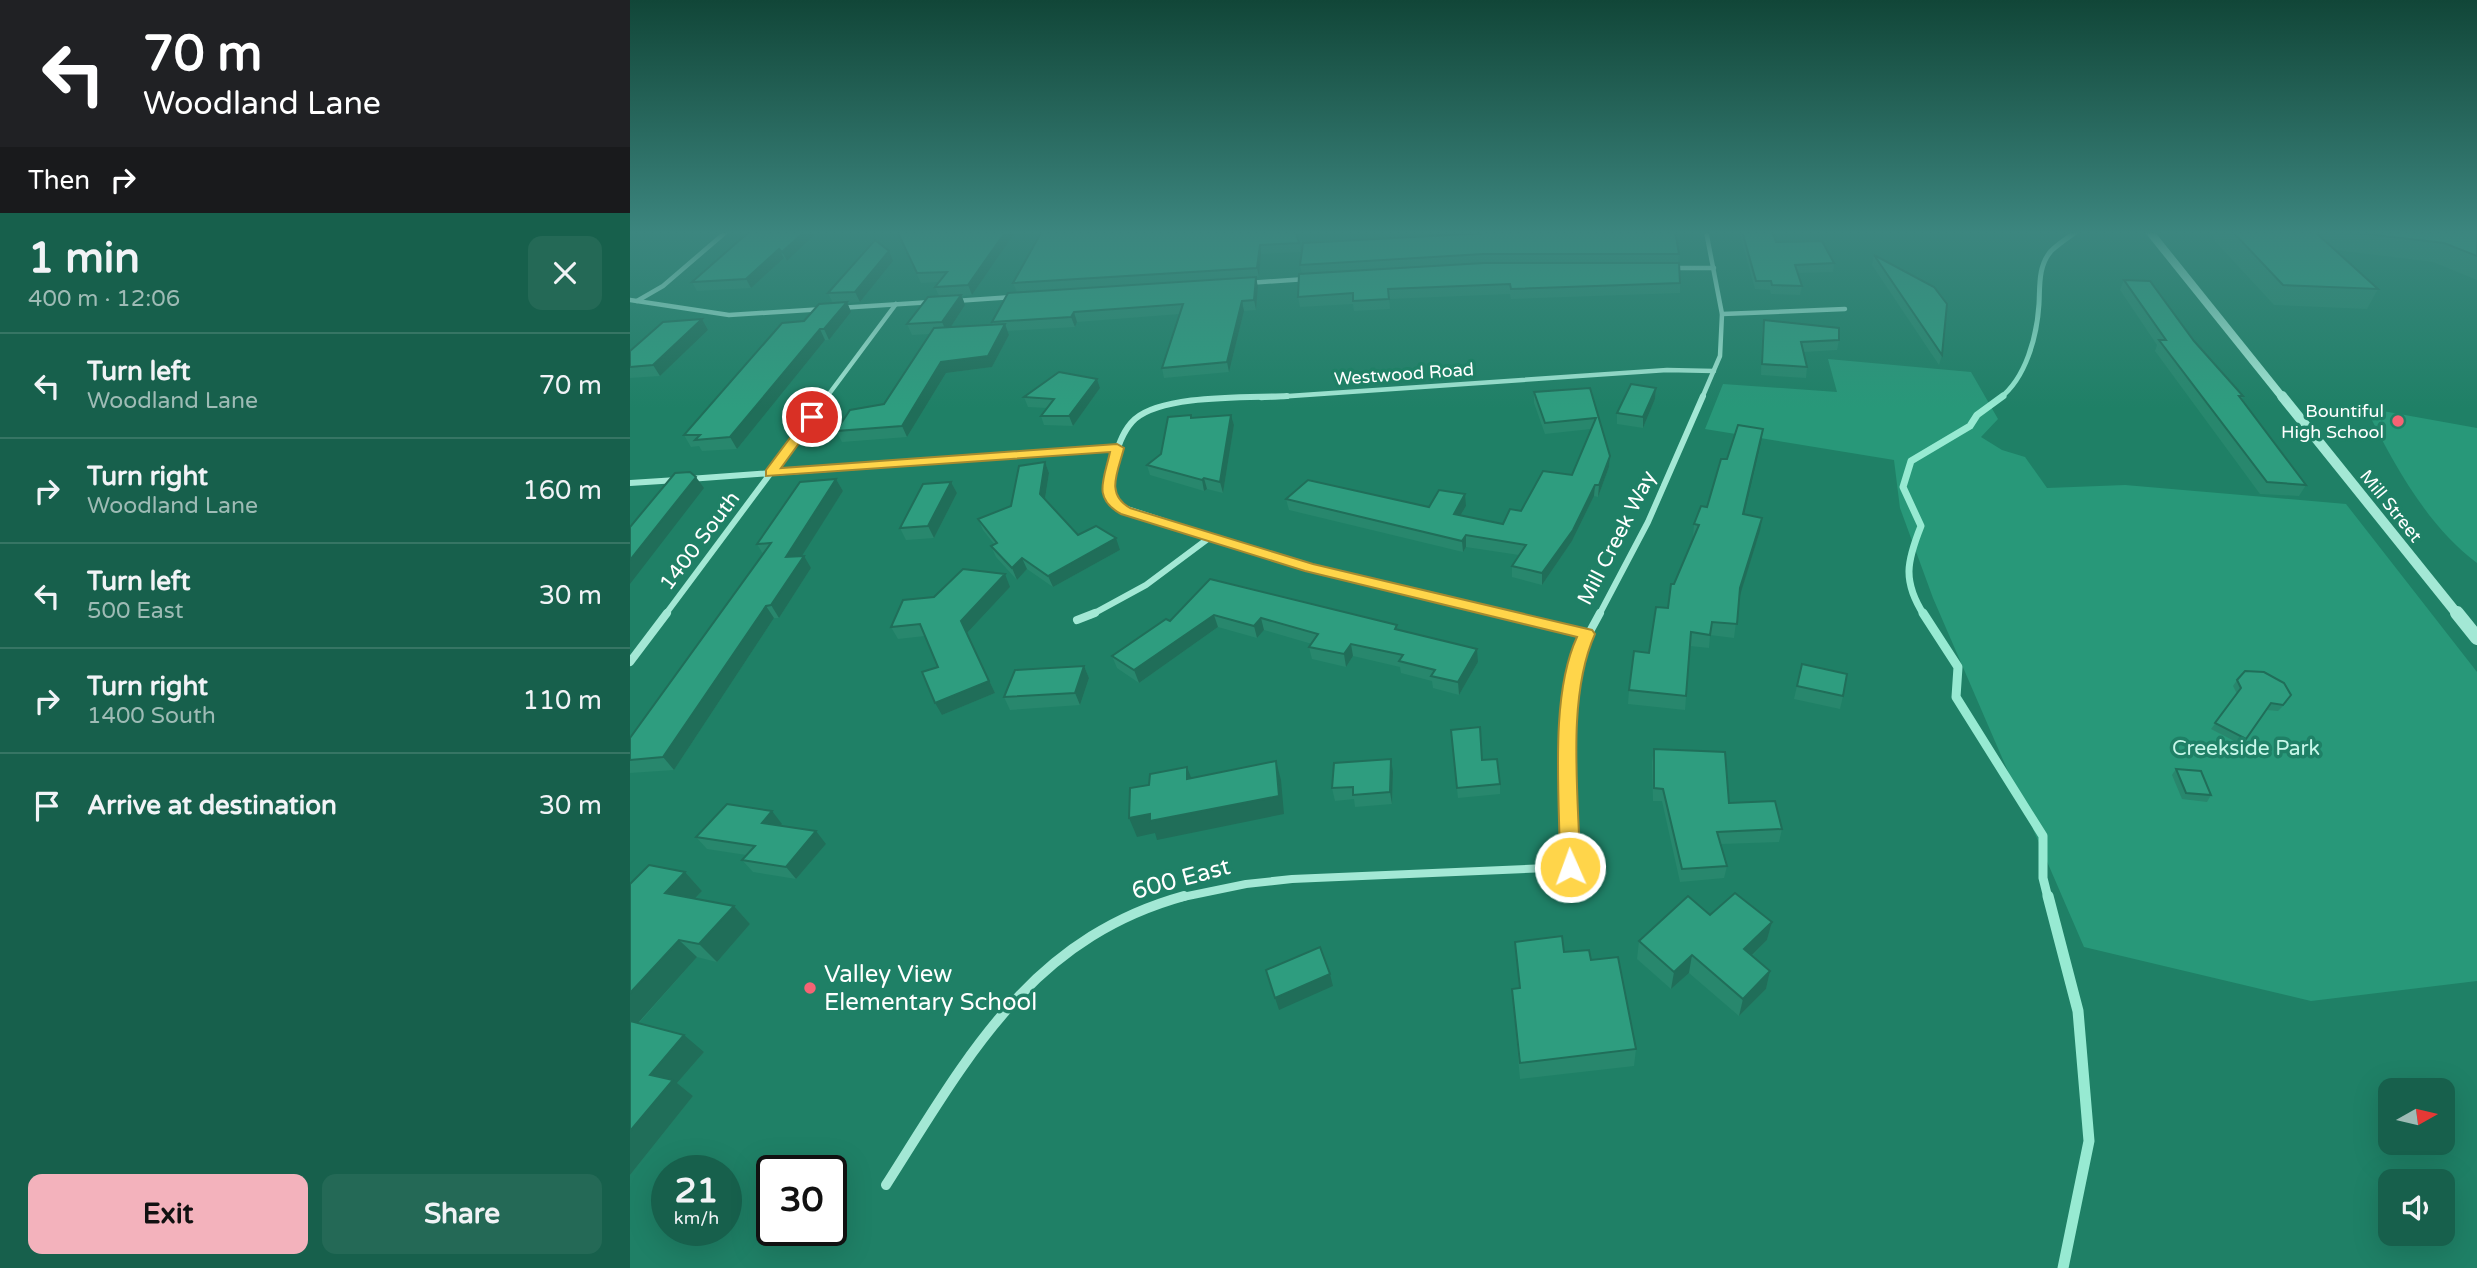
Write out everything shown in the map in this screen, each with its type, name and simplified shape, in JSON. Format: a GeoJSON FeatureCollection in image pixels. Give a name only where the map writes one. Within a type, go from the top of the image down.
{"type":"FeatureCollection","features":[{"type":"Feature","properties":{"kind":"street"},"geometry":{"type":"LineString","coordinates":[[633,301],[655,290]]}},
{"type":"Feature","properties":{"kind":"street","name":"Mill Creek Way"},"geometry":{"type":"LineString","coordinates":[[1570,867],[1569,692],[1575,659],[1648,522],[1714,371],[1722,341],[1722,314],[1718,290]]}},
{"type":"Feature","properties":{"kind":"street","name":"Mill Street"},"geometry":{"type":"LineString","coordinates":[[2197,290],[2477,638]]}},
{"type":"Feature","properties":{"kind":"street"},"geometry":{"type":"LineString","coordinates":[[950,301],[1019,297]]}},
{"type":"Feature","properties":{"kind":"street"},"geometry":{"type":"LineString","coordinates":[[633,301],[729,315],[936,302]]}},
{"type":"Feature","properties":{"kind":"street","name":"1400 South"},"geometry":{"type":"LineString","coordinates":[[630,663],[896,304]]}},
{"type":"Feature","properties":{"kind":"street"},"geometry":{"type":"LineString","coordinates":[[1722,314],[1845,309]]}},
{"type":"Feature","properties":{"kind":"street","name":"Westwood Road"},"geometry":{"type":"LineString","coordinates":[[1209,538],[1126,511],[1112,503],[1108,486],[1125,426],[1149,410],[1182,403],[1667,370],[1714,371]]}},
{"type":"Feature","properties":{"kind":"street"},"geometry":{"type":"LineString","coordinates":[[630,483],[1117,448]]}},
{"type":"Feature","properties":{"kind":"street"},"geometry":{"type":"LineString","coordinates":[[1077,620],[1112,608],[1140,592],[1209,538],[1364,582],[1587,634]]}},
{"type":"Feature","properties":{"kind":"street","name":"600 East"},"geometry":{"type":"LineString","coordinates":[[886,1185],[989,1033],[1040,974],[1088,936],[1138,910],[1188,893],[1287,878],[1570,867]]}},
{"type":"Feature","properties":{"kind":"green space","name":"Creekside Park"},"geometry":{"type":"Polygon","coordinates":[[[1828,359],[1971,372],[1998,419],[1981,437],[2002,450],[2025,457],[2047,488],[2125,485],[2346,504],[2477,672],[2477,981],[2311,1001],[2084,947],[1933,598],[1900,508],[1894,460],[1705,429],[1723,384],[1837,392],[1828,359]]]}},
{"type":"Feature","properties":{"kind":"green space"},"geometry":{"type":"Polygon","coordinates":[[[2366,408],[2477,428],[2477,563],[2459,548],[2427,512],[2387,450],[2366,408]]]}},
{"type":"Feature","properties":{"kind":"building"},"geometry":{"type":"Polygon","coordinates":[[[831,290],[857,290],[855,292],[828,293],[831,290]]]}},
{"type":"Feature","properties":{"kind":"building"},"geometry":{"type":"Polygon","coordinates":[[[1052,290],[1255,290],[1254,300],[1242,301],[1227,362],[1162,368],[1183,304],[1074,312],[1071,317],[992,322],[1008,293],[1052,290]]]}},
{"type":"Feature","properties":{"kind":"building"},"geometry":{"type":"Polygon","coordinates":[[[1298,290],[1388,290],[1389,299],[1353,301],[1353,293],[1298,297],[1298,290]]]}},
{"type":"Feature","properties":{"kind":"building"},"geometry":{"type":"Polygon","coordinates":[[[1898,290],[1936,290],[1947,304],[1942,355],[1898,290]]]}},
{"type":"Feature","properties":{"kind":"building"},"geometry":{"type":"Polygon","coordinates":[[[2131,290],[2157,290],[2194,341],[2243,396],[2239,396],[2306,485],[2267,482],[2159,340],[2166,340],[2131,290]]]}},
{"type":"Feature","properties":{"kind":"building"},"geometry":{"type":"Polygon","coordinates":[[[961,295],[942,322],[907,324],[928,297],[961,295]]]}},
{"type":"Feature","properties":{"kind":"building"},"geometry":{"type":"Polygon","coordinates":[[[847,302],[824,329],[820,329],[730,437],[695,440],[700,435],[684,435],[782,323],[804,321],[819,304],[847,302]]]}},
{"type":"Feature","properties":{"kind":"building"},"geometry":{"type":"Polygon","coordinates":[[[702,319],[653,365],[630,367],[630,351],[663,322],[702,319]]]}},
{"type":"Feature","properties":{"kind":"building"},"geometry":{"type":"Polygon","coordinates":[[[1764,320],[1839,328],[1839,340],[1801,342],[1807,367],[1762,364],[1764,320]]]}},
{"type":"Feature","properties":{"kind":"building"},"geometry":{"type":"Polygon","coordinates":[[[1005,324],[988,356],[941,362],[902,426],[836,431],[850,410],[884,404],[934,328],[1005,324]]]}},
{"type":"Feature","properties":{"kind":"building"},"geometry":{"type":"Polygon","coordinates":[[[1059,372],[1097,379],[1069,416],[1041,416],[1054,399],[1024,397],[1059,372]]]}},
{"type":"Feature","properties":{"kind":"building"},"geometry":{"type":"Polygon","coordinates":[[[1631,384],[1656,388],[1643,417],[1617,413],[1631,384]]]}},
{"type":"Feature","properties":{"kind":"building"},"geometry":{"type":"Polygon","coordinates":[[[1590,388],[1610,456],[1599,485],[1595,485],[1573,530],[1542,573],[1512,566],[1526,545],[1466,535],[1462,541],[1286,499],[1308,480],[1429,507],[1439,490],[1465,494],[1454,514],[1503,524],[1510,509],[1521,511],[1543,471],[1572,475],[1596,418],[1545,423],[1534,392],[1590,388]]]}},
{"type":"Feature","properties":{"kind":"building"},"geometry":{"type":"Polygon","coordinates":[[[1191,415],[1191,418],[1231,415],[1220,482],[1204,478],[1202,480],[1147,465],[1161,454],[1168,417],[1191,415]]]}},
{"type":"Feature","properties":{"kind":"building"},"geometry":{"type":"Polygon","coordinates":[[[1738,425],[1763,429],[1743,514],[1762,518],[1740,588],[1737,624],[1712,622],[1710,635],[1691,632],[1686,696],[1629,690],[1634,651],[1649,653],[1656,607],[1668,608],[1671,584],[1674,584],[1699,525],[1694,524],[1701,506],[1707,507],[1721,459],[1727,459],[1738,425]]]}},
{"type":"Feature","properties":{"kind":"building"},"geometry":{"type":"Polygon","coordinates":[[[1045,462],[1040,494],[1078,535],[1096,526],[1116,538],[1048,576],[1022,558],[1012,568],[991,546],[997,543],[978,519],[1011,506],[1019,466],[1045,462]]]}},
{"type":"Feature","properties":{"kind":"building"},"geometry":{"type":"Polygon","coordinates":[[[690,472],[696,477],[630,560],[630,527],[675,473],[690,472]]]}},
{"type":"Feature","properties":{"kind":"building"},"geometry":{"type":"Polygon","coordinates":[[[836,479],[786,557],[804,556],[771,605],[766,606],[663,757],[630,760],[630,738],[771,543],[757,544],[800,482],[836,479]]]}},
{"type":"Feature","properties":{"kind":"building"},"geometry":{"type":"Polygon","coordinates":[[[951,482],[928,526],[900,528],[923,484],[951,482]]]}},
{"type":"Feature","properties":{"kind":"building"},"geometry":{"type":"Polygon","coordinates":[[[963,569],[1005,574],[961,621],[989,681],[935,703],[922,672],[938,667],[920,624],[891,627],[903,600],[934,597],[963,569]]]}},
{"type":"Feature","properties":{"kind":"building"},"geometry":{"type":"Polygon","coordinates":[[[1210,579],[1397,625],[1395,629],[1477,649],[1458,682],[1431,676],[1435,670],[1399,661],[1403,655],[1351,644],[1344,654],[1309,647],[1318,634],[1261,618],[1254,626],[1214,615],[1134,670],[1112,656],[1166,619],[1170,621],[1210,579]]]}},
{"type":"Feature","properties":{"kind":"building"},"geometry":{"type":"Polygon","coordinates":[[[1802,664],[1847,674],[1843,696],[1797,686],[1802,664]]]}},
{"type":"Feature","properties":{"kind":"building"},"geometry":{"type":"Polygon","coordinates":[[[1084,666],[1075,693],[1004,697],[1015,670],[1084,666]]]}},
{"type":"Feature","properties":{"kind":"building"},"geometry":{"type":"Polygon","coordinates":[[[2245,671],[2264,672],[2284,683],[2291,695],[2283,705],[2271,703],[2246,739],[2215,723],[2241,688],[2237,680],[2245,671]]]}},
{"type":"Feature","properties":{"kind":"building"},"geometry":{"type":"Polygon","coordinates":[[[1480,727],[1482,760],[1497,759],[1500,784],[1457,788],[1451,730],[1480,727]]]}},
{"type":"Feature","properties":{"kind":"building"},"geometry":{"type":"Polygon","coordinates":[[[1654,749],[1725,752],[1729,803],[1775,801],[1782,829],[1717,832],[1727,866],[1682,869],[1663,789],[1654,788],[1654,749]]]}},
{"type":"Feature","properties":{"kind":"building"},"geometry":{"type":"Polygon","coordinates":[[[1391,759],[1390,792],[1353,795],[1353,787],[1332,788],[1334,763],[1391,759]]]}},
{"type":"Feature","properties":{"kind":"building"},"geometry":{"type":"Polygon","coordinates":[[[1276,761],[1279,796],[1150,821],[1150,814],[1129,818],[1130,788],[1149,785],[1150,774],[1187,767],[1187,779],[1276,761]]]}},
{"type":"Feature","properties":{"kind":"building"},"geometry":{"type":"Polygon","coordinates":[[[2176,769],[2201,771],[2211,795],[2186,793],[2176,769]]]}},
{"type":"Feature","properties":{"kind":"building"},"geometry":{"type":"Polygon","coordinates":[[[727,804],[772,811],[762,823],[816,831],[786,867],[742,860],[755,846],[696,837],[727,804]]]}},
{"type":"Feature","properties":{"kind":"building"},"geometry":{"type":"Polygon","coordinates":[[[649,865],[685,872],[665,893],[734,906],[699,944],[679,940],[630,993],[630,884],[649,865]]]}},
{"type":"Feature","properties":{"kind":"building"},"geometry":{"type":"Polygon","coordinates":[[[1735,893],[1772,922],[1744,949],[1770,971],[1743,999],[1692,955],[1674,972],[1639,941],[1688,896],[1710,915],[1735,893]]]}},
{"type":"Feature","properties":{"kind":"building"},"geometry":{"type":"Polygon","coordinates":[[[1562,936],[1564,952],[1589,950],[1591,960],[1618,957],[1636,1049],[1520,1063],[1512,989],[1520,988],[1515,942],[1562,936]]]}},
{"type":"Feature","properties":{"kind":"building"},"geometry":{"type":"Polygon","coordinates":[[[1320,947],[1330,974],[1275,998],[1266,970],[1320,947]]]}},
{"type":"Feature","properties":{"kind":"building"},"geometry":{"type":"Polygon","coordinates":[[[630,1021],[684,1035],[650,1075],[673,1080],[630,1131],[630,1021]]]}},
{"type":"Feature","properties":{"kind":"waterway"},"geometry":{"type":"LineString","coordinates":[[2000,398],[2017,379],[2033,343],[2039,290]]}},
{"type":"Feature","properties":{"kind":"waterway"},"geometry":{"type":"LineString","coordinates":[[1924,615],[1912,592],[1909,571],[1912,550],[1921,526],[1903,487],[1911,461],[1970,426],[1977,415],[2003,396]]}},
{"type":"Feature","properties":{"kind":"waterway"},"geometry":{"type":"LineString","coordinates":[[1923,613],[1958,667],[1956,697],[2043,836],[2043,878],[2048,898]]}},
{"type":"Feature","properties":{"kind":"waterway"},"geometry":{"type":"LineString","coordinates":[[2048,896],[2078,1011],[2089,1141],[2063,1268]]}},
{"type":"Feature","properties":{"kind":"place","name":"Bountiful High School"},"geometry":{"type":"Point","coordinates":[2398,421]}},
{"type":"Feature","properties":{"kind":"place","name":"Valley View Elementary School"},"geometry":{"type":"Point","coordinates":[810,988]}},
{"type":"Feature","properties":{"kind":"route"},"geometry":{"type":"LineString","coordinates":[[812,417],[771,473],[1117,448],[1108,492],[1112,503],[1118,508],[1310,568],[1587,634],[1575,659],[1569,692],[1570,867]]}}]}
